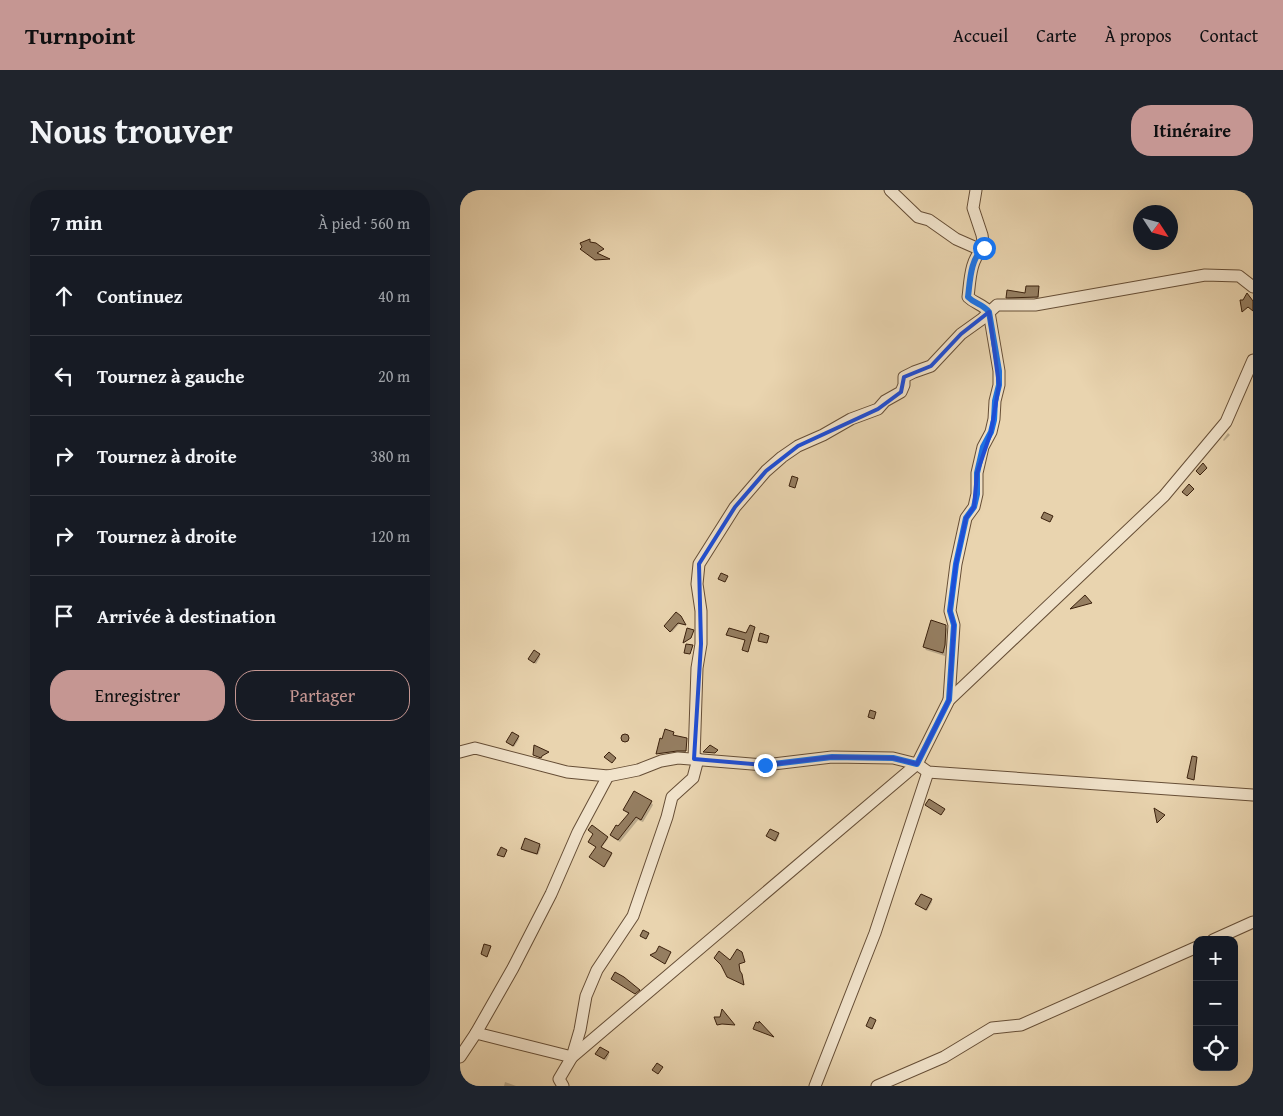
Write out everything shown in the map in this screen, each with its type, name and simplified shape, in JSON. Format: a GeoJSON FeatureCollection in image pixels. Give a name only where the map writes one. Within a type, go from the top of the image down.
{"type":"FeatureCollection","features":[{"type":"Feature","properties":{"kind":"street"},"geometry":{"type":"LineString","coordinates":[[890,190],[918,217],[929,220],[956,239],[981,250]]}},
{"type":"Feature","properties":{"kind":"street"},"geometry":{"type":"LineString","coordinates":[[949,700],[954,625],[950,611],[956,564],[966,518],[974,507],[977,494],[977,473],[983,447],[991,432],[994,420],[995,401],[999,385],[999,371],[989,312],[983,305],[974,303],[968,297],[973,264],[984,248],[982,235],[973,208],[976,190]]}},
{"type":"Feature","properties":{"kind":"street"},"geometry":{"type":"LineString","coordinates":[[563,1086],[559,1079],[572,1057],[580,1030],[586,996],[597,970],[633,916],[672,797],[693,778],[696,759],[697,668],[701,611],[697,584],[699,564],[736,507],[766,470],[782,457],[851,419],[878,409],[885,401],[901,392],[904,385],[904,377],[931,366],[961,334],[998,305],[1035,305],[1205,275],[1240,276],[1253,274]]}},
{"type":"Feature","properties":{"kind":"street"},"geometry":{"type":"LineString","coordinates":[[1240,276],[1253,287]]}},
{"type":"Feature","properties":{"kind":"street"},"geometry":{"type":"LineString","coordinates":[[572,1057],[917,764],[949,700],[1164,496],[1226,422],[1253,360]]}},
{"type":"Feature","properties":{"kind":"street"},"geometry":{"type":"LineString","coordinates":[[460,752],[475,748],[567,772],[608,776],[638,770],[661,761],[678,758],[765,765],[832,757],[893,758],[917,764],[928,772],[1253,795]]}},
{"type":"Feature","properties":{"kind":"street"},"geometry":{"type":"LineString","coordinates":[[815,1086],[874,933],[928,772]]}},
{"type":"Feature","properties":{"kind":"street"},"geometry":{"type":"LineString","coordinates":[[460,1056],[476,1033],[551,894],[578,832],[608,776]]}},
{"type":"Feature","properties":{"kind":"street"},"geometry":{"type":"LineString","coordinates":[[1222,936],[1253,922]]}},
{"type":"Feature","properties":{"kind":"street"},"geometry":{"type":"LineString","coordinates":[[876,1086],[944,1057],[992,1028],[1021,1026],[1193,949]]}},
{"type":"Feature","properties":{"kind":"street"},"geometry":{"type":"LineString","coordinates":[[476,1033],[572,1057]]}},
{"type":"Feature","properties":{"kind":"highlighted area"},"geometry":{"type":"Polygon","coordinates":[[[989,312],[999,385],[991,432],[977,473],[974,507],[966,518],[956,564],[950,611],[954,625],[949,700],[917,764],[893,758],[832,757],[765,765],[694,759],[701,644],[699,564],[735,507],[766,471],[798,446],[878,409],[901,392],[904,377],[931,366],[961,334],[989,312]]]}},
{"type":"Feature","properties":{"kind":"building"},"geometry":{"type":"Polygon","coordinates":[[[590,239],[590,242],[596,243],[604,249],[597,253],[610,259],[595,260],[580,249],[582,247],[580,243],[590,239]]]}},
{"type":"Feature","properties":{"kind":"building"},"geometry":{"type":"Polygon","coordinates":[[[1026,286],[1039,286],[1038,297],[1006,298],[1007,290],[1025,293],[1026,286]]]}},
{"type":"Feature","properties":{"kind":"building"},"geometry":{"type":"Polygon","coordinates":[[[1247,293],[1253,301],[1253,311],[1248,307],[1242,312],[1240,300],[1243,300],[1247,293]]]}},
{"type":"Feature","properties":{"kind":"building"},"geometry":{"type":"Polygon","coordinates":[[[1203,463],[1207,468],[1200,475],[1196,471],[1203,463]]]}},
{"type":"Feature","properties":{"kind":"building"},"geometry":{"type":"Polygon","coordinates":[[[792,476],[798,478],[795,488],[789,486],[792,476]]]}},
{"type":"Feature","properties":{"kind":"building"},"geometry":{"type":"Polygon","coordinates":[[[1189,484],[1194,489],[1187,496],[1182,492],[1189,484]]]}},
{"type":"Feature","properties":{"kind":"building"},"geometry":{"type":"Polygon","coordinates":[[[1044,512],[1053,516],[1050,522],[1041,518],[1044,512]]]}},
{"type":"Feature","properties":{"kind":"building"},"geometry":{"type":"Polygon","coordinates":[[[721,573],[728,576],[725,582],[718,579],[721,573]]]}},
{"type":"Feature","properties":{"kind":"building"},"geometry":{"type":"Polygon","coordinates":[[[1085,595],[1092,603],[1070,609],[1085,595]]]}},
{"type":"Feature","properties":{"kind":"building"},"geometry":{"type":"Polygon","coordinates":[[[676,612],[681,616],[686,625],[678,623],[670,632],[664,626],[676,612]]]}},
{"type":"Feature","properties":{"kind":"building"},"geometry":{"type":"Polygon","coordinates":[[[931,620],[946,625],[943,653],[923,647],[931,620]]]}},
{"type":"Feature","properties":{"kind":"building"},"geometry":{"type":"Polygon","coordinates":[[[750,625],[755,627],[748,652],[742,650],[745,640],[726,635],[729,628],[746,633],[750,625]]]}},
{"type":"Feature","properties":{"kind":"building"},"geometry":{"type":"Polygon","coordinates":[[[687,628],[694,630],[691,638],[683,643],[687,628]]]}},
{"type":"Feature","properties":{"kind":"building"},"geometry":{"type":"Polygon","coordinates":[[[760,633],[769,636],[767,643],[758,641],[760,633]]]}},
{"type":"Feature","properties":{"kind":"building"},"geometry":{"type":"Polygon","coordinates":[[[686,644],[693,645],[690,654],[684,653],[686,644]]]}},
{"type":"Feature","properties":{"kind":"building"},"geometry":{"type":"Polygon","coordinates":[[[534,650],[540,654],[534,663],[528,659],[534,650]]]}},
{"type":"Feature","properties":{"kind":"building"},"geometry":{"type":"Polygon","coordinates":[[[870,710],[876,712],[874,719],[868,717],[870,710]]]}},
{"type":"Feature","properties":{"kind":"building"},"geometry":{"type":"Polygon","coordinates":[[[665,729],[674,732],[673,735],[687,738],[686,751],[656,754],[660,738],[662,739],[665,729]]]}},
{"type":"Feature","properties":{"kind":"building"},"geometry":{"type":"Polygon","coordinates":[[[512,732],[519,736],[513,746],[506,742],[512,732]]]}},
{"type":"Feature","properties":{"kind":"building"},"geometry":{"type":"Polygon","coordinates":[[[625,734],[629,738],[625,742],[621,738],[625,734]]]}},
{"type":"Feature","properties":{"kind":"building"},"geometry":{"type":"Polygon","coordinates":[[[534,745],[549,752],[541,758],[533,755],[534,745]]]}},
{"type":"Feature","properties":{"kind":"building"},"geometry":{"type":"Polygon","coordinates":[[[710,745],[718,750],[715,753],[703,752],[710,745]]]}},
{"type":"Feature","properties":{"kind":"building"},"geometry":{"type":"Polygon","coordinates":[[[609,752],[616,758],[612,763],[604,757],[609,752]]]}},
{"type":"Feature","properties":{"kind":"building"},"geometry":{"type":"Polygon","coordinates":[[[1192,756],[1197,757],[1194,780],[1187,778],[1192,756]]]}},
{"type":"Feature","properties":{"kind":"building"},"geometry":{"type":"Polygon","coordinates":[[[634,791],[652,801],[641,820],[636,817],[618,840],[610,835],[616,825],[618,826],[629,813],[623,810],[634,791]]]}},
{"type":"Feature","properties":{"kind":"building"},"geometry":{"type":"Polygon","coordinates":[[[929,799],[945,809],[941,815],[925,805],[929,799]]]}},
{"type":"Feature","properties":{"kind":"building"},"geometry":{"type":"Polygon","coordinates":[[[1154,808],[1165,815],[1157,823],[1154,808]]]}},
{"type":"Feature","properties":{"kind":"building"},"geometry":{"type":"Polygon","coordinates":[[[592,825],[608,837],[601,847],[612,853],[604,867],[589,857],[596,847],[588,842],[593,834],[588,830],[592,825]]]}},
{"type":"Feature","properties":{"kind":"building"},"geometry":{"type":"Polygon","coordinates":[[[770,829],[779,833],[775,841],[766,836],[770,829]]]}},
{"type":"Feature","properties":{"kind":"building"},"geometry":{"type":"Polygon","coordinates":[[[525,838],[540,844],[537,854],[521,849],[525,838]]]}},
{"type":"Feature","properties":{"kind":"building"},"geometry":{"type":"Polygon","coordinates":[[[501,847],[507,850],[504,857],[497,855],[501,847]]]}},
{"type":"Feature","properties":{"kind":"building"},"geometry":{"type":"Polygon","coordinates":[[[921,894],[932,899],[926,910],[915,904],[921,894]]]}},
{"type":"Feature","properties":{"kind":"building"},"geometry":{"type":"Polygon","coordinates":[[[643,930],[649,933],[646,939],[640,936],[643,930]]]}},
{"type":"Feature","properties":{"kind":"building"},"geometry":{"type":"Polygon","coordinates":[[[484,944],[491,946],[487,957],[481,954],[484,944]]]}},
{"type":"Feature","properties":{"kind":"building"},"geometry":{"type":"Polygon","coordinates":[[[659,946],[671,952],[665,964],[650,955],[656,952],[659,946]]]}},
{"type":"Feature","properties":{"kind":"building"},"geometry":{"type":"Polygon","coordinates":[[[737,949],[742,952],[745,962],[739,964],[744,985],[727,977],[721,965],[714,958],[719,951],[730,960],[737,949]]]}},
{"type":"Feature","properties":{"kind":"building"},"geometry":{"type":"Polygon","coordinates":[[[615,972],[640,990],[635,994],[611,979],[615,972]]]}},
{"type":"Feature","properties":{"kind":"building"},"geometry":{"type":"Polygon","coordinates":[[[722,1009],[735,1025],[717,1025],[714,1017],[720,1017],[722,1009]]]}},
{"type":"Feature","properties":{"kind":"building"},"geometry":{"type":"Polygon","coordinates":[[[870,1017],[876,1020],[872,1029],[866,1026],[870,1017]]]}},
{"type":"Feature","properties":{"kind":"building"},"geometry":{"type":"Polygon","coordinates":[[[759,1021],[774,1037],[753,1029],[756,1022],[759,1023],[759,1021]]]}},
{"type":"Feature","properties":{"kind":"building"},"geometry":{"type":"Polygon","coordinates":[[[600,1047],[609,1052],[604,1059],[595,1054],[600,1047]]]}},
{"type":"Feature","properties":{"kind":"building"},"geometry":{"type":"Polygon","coordinates":[[[657,1063],[663,1067],[658,1074],[652,1070],[657,1063]]]}},
{"type":"Feature","properties":{"kind":"route"},"geometry":{"type":"LineString","coordinates":[[765,765],[832,757],[893,758],[917,764],[949,700],[954,625],[950,611],[956,564],[966,518],[974,507],[977,494],[977,473],[983,447],[991,432],[994,420],[995,401],[999,385],[999,371],[989,312],[983,305],[974,303],[968,297],[973,264],[980,251],[984,248]]}}]}
